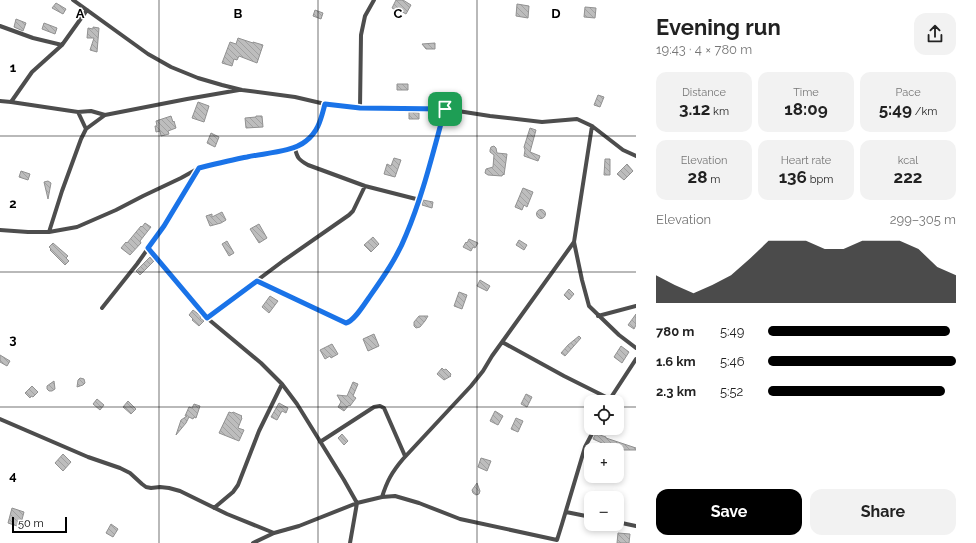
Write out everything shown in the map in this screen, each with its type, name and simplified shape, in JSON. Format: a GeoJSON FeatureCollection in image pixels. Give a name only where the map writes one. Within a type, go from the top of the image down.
{"type":"FeatureCollection","features":[{"type":"Feature","properties":{"kind":"street"},"geometry":{"type":"LineString","coordinates":[[73,0],[142,50],[171,67],[198,78],[242,90],[295,97],[325,104],[360,108],[445,109],[542,122],[577,118],[592,126],[624,150],[636,156]]}},
{"type":"Feature","properties":{"kind":"street"},"geometry":{"type":"LineString","coordinates":[[360,108],[361,35],[365,16],[374,0]]}},
{"type":"Feature","properties":{"kind":"street"},"geometry":{"type":"LineString","coordinates":[[11,102],[32,72],[62,45],[87,10]]}},
{"type":"Feature","properties":{"kind":"street"},"geometry":{"type":"LineString","coordinates":[[0,26],[33,38],[62,45]]}},
{"type":"Feature","properties":{"kind":"street"},"geometry":{"type":"LineString","coordinates":[[49,232],[81,139],[86,129],[105,115],[242,90]]}},
{"type":"Feature","properties":{"kind":"street"},"geometry":{"type":"LineString","coordinates":[[0,101],[78,112],[91,111],[105,115]]}},
{"type":"Feature","properties":{"kind":"street"},"geometry":{"type":"LineString","coordinates":[[0,230],[49,232],[77,227],[116,210],[199,168],[295,148],[306,142],[314,134],[318,127],[325,104]]}},
{"type":"Feature","properties":{"kind":"street"},"geometry":{"type":"LineString","coordinates":[[257,281],[341,321],[346,323],[349,322],[363,306],[387,271],[406,237],[420,200],[445,109]]}},
{"type":"Feature","properties":{"kind":"street"},"geometry":{"type":"LineString","coordinates":[[78,112],[86,129]]}},
{"type":"Feature","properties":{"kind":"street"},"geometry":{"type":"LineString","coordinates":[[592,126],[574,242],[589,306],[618,335],[636,348]]}},
{"type":"Feature","properties":{"kind":"street"},"geometry":{"type":"LineString","coordinates":[[295,148],[297,157],[308,165],[365,186],[420,200]]}},
{"type":"Feature","properties":{"kind":"street"},"geometry":{"type":"LineString","coordinates":[[102,308],[137,264],[164,226],[199,168]]}},
{"type":"Feature","properties":{"kind":"street"},"geometry":{"type":"LineString","coordinates":[[207,318],[353,211],[365,186]]}},
{"type":"Feature","properties":{"kind":"street"},"geometry":{"type":"LineString","coordinates":[[382,497],[386,483],[393,471],[483,371],[492,356],[574,242]]}},
{"type":"Feature","properties":{"kind":"street"},"geometry":{"type":"LineString","coordinates":[[148,248],[207,318],[261,363],[282,384],[297,404],[357,503],[350,543]]}},
{"type":"Feature","properties":{"kind":"street"},"geometry":{"type":"LineString","coordinates":[[598,316],[636,306]]}},
{"type":"Feature","properties":{"kind":"street"},"geometry":{"type":"LineString","coordinates":[[502,342],[598,395]]}},
{"type":"Feature","properties":{"kind":"street"},"geometry":{"type":"LineString","coordinates":[[613,395],[636,359]]}},
{"type":"Feature","properties":{"kind":"street"},"geometry":{"type":"LineString","coordinates":[[214,508],[233,492],[238,485],[259,432],[282,384]]}},
{"type":"Feature","properties":{"kind":"street"},"geometry":{"type":"LineString","coordinates":[[320,442],[374,407],[380,406],[384,408],[405,456]]}},
{"type":"Feature","properties":{"kind":"street"},"geometry":{"type":"LineString","coordinates":[[0,419],[76,452],[120,468],[130,473],[146,487],[165,488],[180,491],[214,508],[274,533]]}},
{"type":"Feature","properties":{"kind":"street"},"geometry":{"type":"LineString","coordinates":[[253,543],[274,533],[299,526],[357,503],[382,497],[395,496],[419,503],[460,519],[557,541],[585,447],[591,435]]}},
{"type":"Feature","properties":{"kind":"street"},"geometry":{"type":"LineString","coordinates":[[566,512],[584,516]]}},
{"type":"Feature","properties":{"kind":"street"},"geometry":{"type":"LineString","coordinates":[[624,523],[636,526]]}},
{"type":"Feature","properties":{"kind":"building"},"geometry":{"type":"Polygon","coordinates":[[[396,0],[403,0],[411,5],[406,14],[392,8],[396,0]]]}},
{"type":"Feature","properties":{"kind":"building"},"geometry":{"type":"Polygon","coordinates":[[[56,3],[66,9],[63,14],[52,8],[56,3]]]}},
{"type":"Feature","properties":{"kind":"building"},"geometry":{"type":"Polygon","coordinates":[[[517,4],[529,6],[528,18],[516,16],[517,4]]]}},
{"type":"Feature","properties":{"kind":"building"},"geometry":{"type":"Polygon","coordinates":[[[585,7],[596,8],[595,18],[584,17],[585,7]]]}},
{"type":"Feature","properties":{"kind":"building"},"geometry":{"type":"Polygon","coordinates":[[[315,10],[323,13],[321,19],[313,16],[315,10]]]}},
{"type":"Feature","properties":{"kind":"building"},"geometry":{"type":"Polygon","coordinates":[[[16,19],[26,23],[23,31],[14,27],[16,19]]]}},
{"type":"Feature","properties":{"kind":"building"},"geometry":{"type":"Polygon","coordinates":[[[44,23],[57,28],[55,34],[42,29],[44,23]]]}},
{"type":"Feature","properties":{"kind":"building"},"geometry":{"type":"Polygon","coordinates":[[[93,27],[99,28],[97,52],[90,50],[94,38],[87,38],[88,28],[93,29],[93,27]]]}},
{"type":"Feature","properties":{"kind":"building"},"geometry":{"type":"Polygon","coordinates":[[[238,38],[263,45],[257,63],[239,56],[237,60],[234,59],[232,66],[222,63],[230,42],[236,44],[238,38]]]}},
{"type":"Feature","properties":{"kind":"building"},"geometry":{"type":"Polygon","coordinates":[[[435,43],[435,49],[426,49],[422,44],[435,43]]]}},
{"type":"Feature","properties":{"kind":"building"},"geometry":{"type":"Polygon","coordinates":[[[397,84],[408,84],[408,90],[397,90],[397,84]]]}},
{"type":"Feature","properties":{"kind":"building"},"geometry":{"type":"Polygon","coordinates":[[[598,95],[604,97],[600,107],[594,105],[598,95]]]}},
{"type":"Feature","properties":{"kind":"building"},"geometry":{"type":"Polygon","coordinates":[[[198,102],[209,106],[204,122],[192,118],[198,102]]]}},
{"type":"Feature","properties":{"kind":"building"},"geometry":{"type":"Polygon","coordinates":[[[409,112],[419,113],[419,119],[409,119],[409,112]]]}},
{"type":"Feature","properties":{"kind":"building"},"geometry":{"type":"Polygon","coordinates":[[[171,116],[176,128],[168,131],[169,134],[161,136],[160,131],[156,132],[156,121],[171,116]]]}},
{"type":"Feature","properties":{"kind":"building"},"geometry":{"type":"Polygon","coordinates":[[[262,116],[263,127],[246,128],[245,118],[262,116]]]}},
{"type":"Feature","properties":{"kind":"building"},"geometry":{"type":"Polygon","coordinates":[[[530,128],[536,130],[530,152],[540,156],[538,161],[524,156],[524,147],[530,128]]]}},
{"type":"Feature","properties":{"kind":"building"},"geometry":{"type":"Polygon","coordinates":[[[211,133],[219,137],[215,147],[207,143],[211,133]]]}},
{"type":"Feature","properties":{"kind":"building"},"geometry":{"type":"Polygon","coordinates":[[[494,146],[497,153],[507,154],[504,175],[503,174],[502,176],[488,175],[485,173],[486,169],[493,167],[494,155],[490,152],[490,150],[491,147],[494,146]]]}},
{"type":"Feature","properties":{"kind":"building"},"geometry":{"type":"Polygon","coordinates":[[[394,158],[401,160],[395,177],[384,174],[387,164],[391,166],[394,158]]]}},
{"type":"Feature","properties":{"kind":"building"},"geometry":{"type":"Polygon","coordinates":[[[605,159],[610,159],[610,175],[604,175],[605,159]]]}},
{"type":"Feature","properties":{"kind":"building"},"geometry":{"type":"Polygon","coordinates":[[[627,164],[633,171],[624,180],[617,174],[627,164]]]}},
{"type":"Feature","properties":{"kind":"building"},"geometry":{"type":"Polygon","coordinates":[[[21,171],[30,174],[28,180],[19,177],[21,171]]]}},
{"type":"Feature","properties":{"kind":"building"},"geometry":{"type":"Polygon","coordinates":[[[48,181],[51,183],[48,199],[44,182],[48,181]]]}},
{"type":"Feature","properties":{"kind":"building"},"geometry":{"type":"Polygon","coordinates":[[[523,188],[533,192],[527,207],[524,205],[522,210],[515,207],[523,188]]]}},
{"type":"Feature","properties":{"kind":"building"},"geometry":{"type":"Polygon","coordinates":[[[423,200],[433,202],[432,208],[422,205],[423,200]]]}},
{"type":"Feature","properties":{"kind":"building"},"geometry":{"type":"Polygon","coordinates":[[[541,209],[546,214],[541,219],[536,214],[541,209]]]}},
{"type":"Feature","properties":{"kind":"building"},"geometry":{"type":"Polygon","coordinates":[[[222,212],[226,220],[210,226],[206,216],[212,214],[212,217],[222,212]]]}},
{"type":"Feature","properties":{"kind":"building"},"geometry":{"type":"Polygon","coordinates":[[[145,223],[151,227],[140,241],[141,243],[130,255],[121,248],[145,223]]]}},
{"type":"Feature","properties":{"kind":"building"},"geometry":{"type":"Polygon","coordinates":[[[259,224],[267,238],[259,243],[250,229],[259,224]]]}},
{"type":"Feature","properties":{"kind":"building"},"geometry":{"type":"Polygon","coordinates":[[[373,237],[379,244],[371,252],[364,245],[373,237]]]}},
{"type":"Feature","properties":{"kind":"building"},"geometry":{"type":"Polygon","coordinates":[[[469,239],[478,243],[471,251],[463,247],[469,239]]]}},
{"type":"Feature","properties":{"kind":"building"},"geometry":{"type":"Polygon","coordinates":[[[519,240],[527,245],[524,250],[516,245],[519,240]]]}},
{"type":"Feature","properties":{"kind":"building"},"geometry":{"type":"Polygon","coordinates":[[[227,241],[234,253],[229,256],[222,244],[227,241]]]}},
{"type":"Feature","properties":{"kind":"building"},"geometry":{"type":"Polygon","coordinates":[[[53,243],[68,256],[66,258],[69,261],[65,265],[50,250],[51,249],[49,247],[53,243]]]}},
{"type":"Feature","properties":{"kind":"building"},"geometry":{"type":"Polygon","coordinates":[[[150,257],[154,261],[140,275],[136,271],[150,257]]]}},
{"type":"Feature","properties":{"kind":"building"},"geometry":{"type":"Polygon","coordinates":[[[480,280],[490,286],[487,291],[477,286],[480,280]]]}},
{"type":"Feature","properties":{"kind":"building"},"geometry":{"type":"Polygon","coordinates":[[[569,289],[574,294],[569,300],[564,295],[569,289]]]}},
{"type":"Feature","properties":{"kind":"building"},"geometry":{"type":"Polygon","coordinates":[[[459,292],[467,295],[462,309],[454,306],[459,292]]]}},
{"type":"Feature","properties":{"kind":"building"},"geometry":{"type":"Polygon","coordinates":[[[270,296],[278,301],[269,313],[262,307],[270,296]]]}},
{"type":"Feature","properties":{"kind":"building"},"geometry":{"type":"Polygon","coordinates":[[[193,310],[201,316],[200,318],[204,321],[199,326],[189,315],[193,310]]]}},
{"type":"Feature","properties":{"kind":"building"},"geometry":{"type":"Polygon","coordinates":[[[636,314],[636,325],[634,329],[628,325],[636,314]]]}},
{"type":"Feature","properties":{"kind":"building"},"geometry":{"type":"Polygon","coordinates":[[[419,316],[428,316],[420,327],[416,328],[414,326],[414,322],[419,316]]]}},
{"type":"Feature","properties":{"kind":"building"},"geometry":{"type":"Polygon","coordinates":[[[374,334],[379,346],[368,351],[363,339],[374,334]]]}},
{"type":"Feature","properties":{"kind":"building"},"geometry":{"type":"Polygon","coordinates":[[[579,336],[581,338],[565,356],[561,353],[568,345],[579,336]]]}},
{"type":"Feature","properties":{"kind":"building"},"geometry":{"type":"Polygon","coordinates":[[[332,344],[338,354],[331,358],[330,356],[325,359],[320,350],[332,344]]]}},
{"type":"Feature","properties":{"kind":"building"},"geometry":{"type":"Polygon","coordinates":[[[621,346],[629,352],[622,363],[614,357],[621,346]]]}},
{"type":"Feature","properties":{"kind":"building"},"geometry":{"type":"Polygon","coordinates":[[[0,355],[10,361],[7,366],[0,362],[0,355]]]}},
{"type":"Feature","properties":{"kind":"building"},"geometry":{"type":"Polygon","coordinates":[[[442,368],[444,370],[446,369],[451,374],[451,376],[444,380],[437,374],[442,368]]]}},
{"type":"Feature","properties":{"kind":"building"},"geometry":{"type":"Polygon","coordinates":[[[80,378],[84,379],[85,383],[77,387],[78,380],[80,378]]]}},
{"type":"Feature","properties":{"kind":"building"},"geometry":{"type":"Polygon","coordinates":[[[54,381],[55,389],[49,391],[47,386],[54,381]]]}},
{"type":"Feature","properties":{"kind":"building"},"geometry":{"type":"Polygon","coordinates":[[[353,382],[358,384],[353,396],[356,398],[344,411],[338,407],[341,402],[337,395],[347,396],[353,382]]]}},
{"type":"Feature","properties":{"kind":"building"},"geometry":{"type":"Polygon","coordinates":[[[32,386],[38,392],[30,398],[25,393],[32,386]]]}},
{"type":"Feature","properties":{"kind":"building"},"geometry":{"type":"Polygon","coordinates":[[[526,394],[532,397],[527,407],[521,404],[526,394]]]}},
{"type":"Feature","properties":{"kind":"building"},"geometry":{"type":"Polygon","coordinates":[[[97,399],[104,405],[100,410],[93,404],[97,399]]]}},
{"type":"Feature","properties":{"kind":"building"},"geometry":{"type":"Polygon","coordinates":[[[128,401],[136,409],[131,414],[123,407],[128,401]]]}},
{"type":"Feature","properties":{"kind":"building"},"geometry":{"type":"Polygon","coordinates":[[[279,403],[288,408],[286,413],[282,411],[277,420],[271,417],[279,403]]]}},
{"type":"Feature","properties":{"kind":"building"},"geometry":{"type":"Polygon","coordinates":[[[194,404],[200,406],[196,418],[194,417],[193,419],[189,417],[176,435],[181,420],[187,416],[185,416],[189,407],[192,408],[194,404]]]}},
{"type":"Feature","properties":{"kind":"building"},"geometry":{"type":"Polygon","coordinates":[[[495,411],[503,416],[498,425],[490,421],[495,411]]]}},
{"type":"Feature","properties":{"kind":"building"},"geometry":{"type":"Polygon","coordinates":[[[229,412],[242,416],[238,428],[244,430],[239,441],[219,433],[229,412]]]}},
{"type":"Feature","properties":{"kind":"building"},"geometry":{"type":"Polygon","coordinates":[[[516,418],[523,421],[518,432],[511,429],[516,418]]]}},
{"type":"Feature","properties":{"kind":"building"},"geometry":{"type":"Polygon","coordinates":[[[342,434],[348,441],[344,445],[338,438],[342,434]]]}},
{"type":"Feature","properties":{"kind":"building"},"geometry":{"type":"Polygon","coordinates":[[[595,435],[600,435],[621,443],[602,443],[593,439],[595,435]]]}},
{"type":"Feature","properties":{"kind":"building"},"geometry":{"type":"Polygon","coordinates":[[[624,444],[636,448],[636,450],[624,450],[624,444]]]}},
{"type":"Feature","properties":{"kind":"building"},"geometry":{"type":"Polygon","coordinates":[[[63,454],[71,462],[63,471],[55,463],[63,454]]]}},
{"type":"Feature","properties":{"kind":"building"},"geometry":{"type":"Polygon","coordinates":[[[481,458],[491,461],[487,471],[478,467],[481,458]]]}},
{"type":"Feature","properties":{"kind":"building"},"geometry":{"type":"Polygon","coordinates":[[[477,483],[480,491],[479,494],[476,495],[472,490],[477,483]]]}},
{"type":"Feature","properties":{"kind":"building"},"geometry":{"type":"Polygon","coordinates":[[[12,508],[24,512],[20,527],[8,523],[12,508]]]}},
{"type":"Feature","properties":{"kind":"building"},"geometry":{"type":"Polygon","coordinates":[[[111,524],[118,529],[113,537],[106,533],[111,524]]]}},
{"type":"Feature","properties":{"kind":"building"},"geometry":{"type":"Polygon","coordinates":[[[618,533],[630,534],[629,543],[617,543],[618,533]]]}},
{"type":"Feature","properties":{"kind":"route"},"geometry":{"type":"LineString","coordinates":[[325,104],[360,108],[445,109],[420,200],[406,237],[382,280],[349,322],[346,323],[257,281],[207,318],[148,248],[164,226],[199,168],[295,148],[306,142],[314,134],[318,127],[325,104]]}}]}
